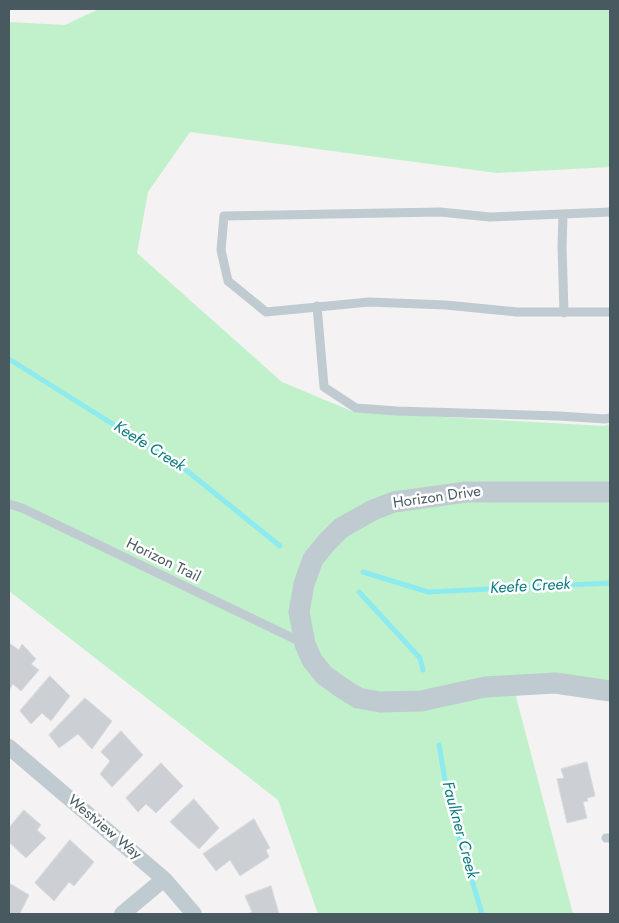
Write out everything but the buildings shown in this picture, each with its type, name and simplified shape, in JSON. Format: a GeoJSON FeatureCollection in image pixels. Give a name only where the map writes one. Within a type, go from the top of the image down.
{"type":"FeatureCollection","features":[{"type":"Feature","properties":{"kind":"street","name":"Horizon Drive"},"geometry":{"type":"LineString","coordinates":[[610,492],[466,492],[394,502],[373,510],[341,528],[326,542],[314,559],[304,584],[299,612],[305,644],[312,660],[324,674],[358,698],[380,702],[421,701],[484,687],[554,683],[610,691]]}},
{"type":"Feature","properties":{"kind":"street","name":"Westview Way"},"geometry":{"type":"LineString","coordinates":[[9,747],[164,879],[194,914]]}},
{"type":"Feature","properties":{"kind":"street"},"geometry":{"type":"LineString","coordinates":[[122,914],[164,879]]}},
{"type":"Feature","properties":{"kind":"lane"},"geometry":{"type":"LineString","coordinates":[[610,212],[490,217],[440,212],[224,216],[221,250],[228,281],[266,312],[369,302],[446,305],[517,312],[610,312]]}},
{"type":"Feature","properties":{"kind":"lane"},"geometry":{"type":"LineString","coordinates":[[563,214],[564,313]]}},
{"type":"Feature","properties":{"kind":"lane"},"geometry":{"type":"LineString","coordinates":[[317,306],[324,387],[356,408],[397,412],[610,418]]}},
{"type":"Feature","properties":{"kind":"lane","name":"Horizon Trail"},"geometry":{"type":"LineString","coordinates":[[9,504],[22,508],[305,644]]}},
{"type":"Feature","properties":{"kind":"green space"},"geometry":{"type":"Polygon","coordinates":[[[99,9],[610,9],[610,167],[497,173],[190,132],[148,192],[137,253],[282,382],[354,412],[605,426],[610,424],[610,694],[513,685],[573,914],[318,914],[278,800],[9,591],[9,22],[65,25],[99,9]]]}},
{"type":"Feature","properties":{"kind":"waterway","name":"Keefe Creek"},"geometry":{"type":"LineString","coordinates":[[9,359],[186,470],[280,546]]}},
{"type":"Feature","properties":{"kind":"waterway","name":"Keefe Creek"},"geometry":{"type":"LineString","coordinates":[[363,572],[428,592],[610,583]]}},
{"type":"Feature","properties":{"kind":"waterway","name":"Faulkner Creek"},"geometry":{"type":"LineString","coordinates":[[359,592],[420,658],[423,670]]}},
{"type":"Feature","properties":{"kind":"waterway","name":"Faulkner Creek"},"geometry":{"type":"LineString","coordinates":[[439,745],[449,803],[482,914]]}}]}
